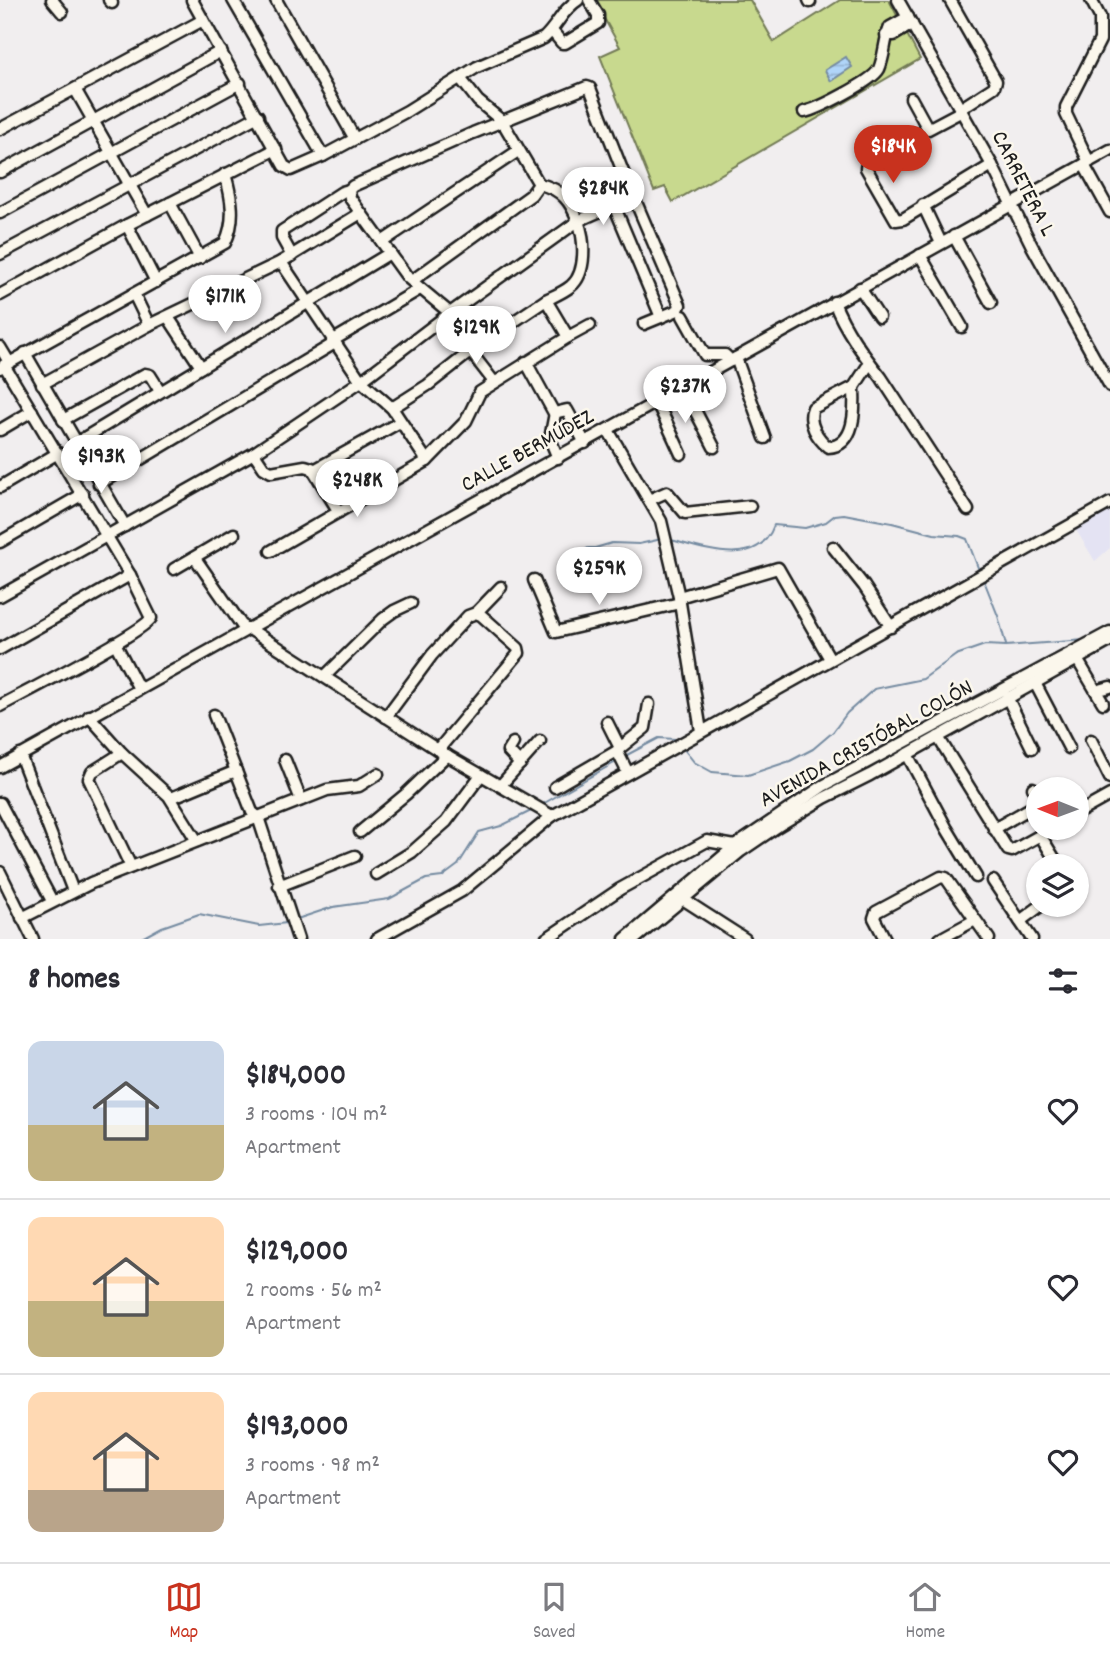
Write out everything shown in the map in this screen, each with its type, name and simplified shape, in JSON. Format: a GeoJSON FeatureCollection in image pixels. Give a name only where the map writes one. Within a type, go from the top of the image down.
{"type":"FeatureCollection","features":[{"type":"Feature","properties":{"kind":"street"},"geometry":{"type":"LineString","coordinates":[[52,0],[62,12]]}},
{"type":"Feature","properties":{"kind":"street"},"geometry":{"type":"LineString","coordinates":[[192,0],[284,166],[291,170],[407,111],[477,68],[544,38],[552,31],[571,2]]}},
{"type":"Feature","properties":{"kind":"street"},"geometry":{"type":"LineString","coordinates":[[233,0],[323,156]]}},
{"type":"Feature","properties":{"kind":"street"},"geometry":{"type":"LineString","coordinates":[[276,0],[355,139]]}},
{"type":"Feature","properties":{"kind":"street"},"geometry":{"type":"LineString","coordinates":[[552,31],[565,43],[598,23],[598,15],[589,0]]}},
{"type":"Feature","properties":{"kind":"street","name":"CARRETERA L"},"geometry":{"type":"LineString","coordinates":[[898,0],[992,165],[1032,246],[1110,386]]}},
{"type":"Feature","properties":{"kind":"street"},"geometry":{"type":"LineString","coordinates":[[911,98],[928,129],[961,110],[994,87],[996,82],[950,0]]}},
{"type":"Feature","properties":{"kind":"street"},"geometry":{"type":"LineString","coordinates":[[1091,0],[1100,17],[1100,40],[1066,107],[1066,114],[1110,212]]}},
{"type":"Feature","properties":{"kind":"street"},"geometry":{"type":"LineString","coordinates":[[0,129],[203,20]]}},
{"type":"Feature","properties":{"kind":"street"},"geometry":{"type":"LineString","coordinates":[[804,111],[818,109],[877,72],[890,27],[910,21]]}},
{"type":"Feature","properties":{"kind":"street"},"geometry":{"type":"LineString","coordinates":[[0,172],[221,51]]}},
{"type":"Feature","properties":{"kind":"street"},"geometry":{"type":"LineString","coordinates":[[391,408],[428,385],[480,344],[571,286],[580,271],[583,239],[568,199],[539,184],[502,121],[478,101],[460,78]]}},
{"type":"Feature","properties":{"kind":"street"},"geometry":{"type":"LineString","coordinates":[[0,213],[240,83]]}},
{"type":"Feature","properties":{"kind":"street"},"geometry":{"type":"LineString","coordinates":[[292,256],[282,238],[282,232],[342,192],[502,121],[589,87],[622,172],[680,306],[678,310],[644,324]]}},
{"type":"Feature","properties":{"kind":"street"},"geometry":{"type":"LineString","coordinates":[[75,89],[147,215]]}},
{"type":"Feature","properties":{"kind":"street"},"geometry":{"type":"LineString","coordinates":[[0,254],[258,116]]}},
{"type":"Feature","properties":{"kind":"street"},"geometry":{"type":"LineString","coordinates":[[875,138],[866,168],[896,220],[902,219],[992,165]]}},
{"type":"Feature","properties":{"kind":"street"},"geometry":{"type":"LineString","coordinates":[[0,295],[127,225],[276,149]]}},
{"type":"Feature","properties":{"kind":"street","name":"CALLE BERMÚDEZ"},"geometry":{"type":"LineString","coordinates":[[0,767],[1110,150]]}},
{"type":"Feature","properties":{"kind":"street"},"geometry":{"type":"LineString","coordinates":[[382,242],[518,151]]}},
{"type":"Feature","properties":{"kind":"street"},"geometry":{"type":"LineString","coordinates":[[622,172],[605,181],[661,317]]}},
{"type":"Feature","properties":{"kind":"street"},"geometry":{"type":"LineString","coordinates":[[5,365],[225,243],[233,208],[225,174]]}},
{"type":"Feature","properties":{"kind":"street"},"geometry":{"type":"LineString","coordinates":[[413,280],[531,195],[539,184]]}},
{"type":"Feature","properties":{"kind":"street"},"geometry":{"type":"LineString","coordinates":[[349,190],[350,198],[408,278],[450,313],[480,344]]}},
{"type":"Feature","properties":{"kind":"street"},"geometry":{"type":"LineString","coordinates":[[170,203],[200,258]]}},
{"type":"Feature","properties":{"kind":"street"},"geometry":{"type":"LineString","coordinates":[[0,596],[254,453],[361,381],[578,221],[614,205]]}},
{"type":"Feature","properties":{"kind":"street"},"geometry":{"type":"LineString","coordinates":[[923,205],[941,243]]}},
{"type":"Feature","properties":{"kind":"street"},"geometry":{"type":"LineString","coordinates":[[42,384],[149,325],[281,262],[361,213]]}},
{"type":"Feature","properties":{"kind":"street"},"geometry":{"type":"LineString","coordinates":[[127,225],[156,282]]}},
{"type":"Feature","properties":{"kind":"street"},"geometry":{"type":"LineString","coordinates":[[954,236],[990,303]]}},
{"type":"Feature","properties":{"kind":"street"},"geometry":{"type":"LineString","coordinates":[[76,443],[390,253]]}},
{"type":"Feature","properties":{"kind":"street"},"geometry":{"type":"LineString","coordinates":[[920,255],[962,327]]}},
{"type":"Feature","properties":{"kind":"street"},"geometry":{"type":"LineString","coordinates":[[281,262],[361,381],[391,408],[427,461]]}},
{"type":"Feature","properties":{"kind":"street"},"geometry":{"type":"LineString","coordinates":[[860,288],[879,317]]}},
{"type":"Feature","properties":{"kind":"street"},"geometry":{"type":"LineString","coordinates":[[99,484],[420,289]]}},
{"type":"Feature","properties":{"kind":"street"},"geometry":{"type":"LineString","coordinates":[[134,295],[149,325]]}},
{"type":"Feature","properties":{"kind":"street"},"geometry":{"type":"LineString","coordinates":[[546,300],[568,337]]}},
{"type":"Feature","properties":{"kind":"street"},"geometry":{"type":"LineString","coordinates":[[834,302],[843,323],[869,364],[881,377],[968,510]]}},
{"type":"Feature","properties":{"kind":"street"},"geometry":{"type":"LineString","coordinates":[[683,316],[705,355],[725,355],[733,359],[765,438]]}},
{"type":"Feature","properties":{"kind":"street"},"geometry":{"type":"LineString","coordinates":[[168,317],[201,367]]}},
{"type":"Feature","properties":{"kind":"street"},"geometry":{"type":"LineString","coordinates":[[271,551],[427,461],[466,421],[480,392],[590,326]]}},
{"type":"Feature","properties":{"kind":"street"},"geometry":{"type":"LineString","coordinates":[[0,347],[5,365],[130,575],[150,618],[146,624],[114,643],[0,706]]}},
{"type":"Feature","properties":{"kind":"street"},"geometry":{"type":"LineString","coordinates":[[470,351],[494,382]]}},
{"type":"Feature","properties":{"kind":"street"},"geometry":{"type":"LineString","coordinates":[[25,353],[125,526]]}},
{"type":"Feature","properties":{"kind":"street"},"geometry":{"type":"LineString","coordinates":[[526,362],[555,413],[550,439],[558,458]]}},
{"type":"Feature","properties":{"kind":"street"},"geometry":{"type":"LineString","coordinates":[[854,387],[854,409],[846,440],[842,444],[828,447],[815,431],[811,411],[816,405],[854,387],[869,364]]}},
{"type":"Feature","properties":{"kind":"street"},"geometry":{"type":"LineString","coordinates":[[63,420],[145,374],[149,375],[160,391]]}},
{"type":"Feature","properties":{"kind":"street"},"geometry":{"type":"LineString","coordinates":[[683,387],[714,447]]}},
{"type":"Feature","properties":{"kind":"street"},"geometry":{"type":"LineString","coordinates":[[657,402],[681,454]]}},
{"type":"Feature","properties":{"kind":"street"},"geometry":{"type":"LineString","coordinates":[[555,413],[567,410],[585,443]]}},
{"type":"Feature","properties":{"kind":"street"},"geometry":{"type":"LineString","coordinates":[[0,430],[32,411]]}},
{"type":"Feature","properties":{"kind":"street"},"geometry":{"type":"LineString","coordinates":[[314,470],[400,422]]}},
{"type":"Feature","properties":{"kind":"street"},"geometry":{"type":"LineString","coordinates":[[608,430],[651,504],[665,534],[701,732]]}},
{"type":"Feature","properties":{"kind":"street"},"geometry":{"type":"LineString","coordinates":[[0,487],[58,453]]}},
{"type":"Feature","properties":{"kind":"street"},"geometry":{"type":"LineString","coordinates":[[254,453],[264,468],[271,472],[305,466],[314,470],[339,512]]}},
{"type":"Feature","properties":{"kind":"street"},"geometry":{"type":"LineString","coordinates":[[651,504],[659,503],[661,494],[669,492],[685,513],[750,506]]}},
{"type":"Feature","properties":{"kind":"street"},"geometry":{"type":"LineString","coordinates":[[0,542],[83,494]]}},
{"type":"Feature","properties":{"kind":"street"},"geometry":{"type":"LineString","coordinates":[[377,939],[462,891],[552,816],[1110,503]]}},
{"type":"Feature","properties":{"kind":"street"},"geometry":{"type":"LineString","coordinates":[[174,569],[234,534]]}},
{"type":"Feature","properties":{"kind":"street"},"geometry":{"type":"LineString","coordinates":[[833,547],[891,626]]}},
{"type":"Feature","properties":{"kind":"street"},"geometry":{"type":"LineString","coordinates":[[195,558],[246,629],[325,676],[442,752],[552,816]]}},
{"type":"Feature","properties":{"kind":"street"},"geometry":{"type":"LineString","coordinates":[[534,580],[556,632],[679,600],[778,568],[830,659]]}},
{"type":"Feature","properties":{"kind":"street"},"geometry":{"type":"LineString","coordinates":[[0,649],[130,575]]}},
{"type":"Feature","properties":{"kind":"street"},"geometry":{"type":"LineString","coordinates":[[386,717],[432,655],[468,616],[501,587]]}},
{"type":"Feature","properties":{"kind":"street"},"geometry":{"type":"LineString","coordinates":[[325,676],[383,619],[411,603]]}},
{"type":"Feature","properties":{"kind":"street"},"geometry":{"type":"LineString","coordinates":[[360,832],[406,794],[519,653],[518,648],[475,612]]}},
{"type":"Feature","properties":{"kind":"street","name":"AVENIDA CRISTÓBAL COLÓN"},"geometry":{"type":"LineString","coordinates":[[625,939],[778,826],[1077,659],[1110,632]]}},
{"type":"Feature","properties":{"kind":"street","name":"AVENIDA CRISTÓBAL COLÓN"},"geometry":{"type":"LineString","coordinates":[[638,938],[735,846],[824,786],[1093,645],[1110,641]]}},
{"type":"Feature","properties":{"kind":"street"},"geometry":{"type":"LineString","coordinates":[[114,643],[139,689]]}},
{"type":"Feature","properties":{"kind":"street"},"geometry":{"type":"LineString","coordinates":[[1077,659],[1103,703]]}},
{"type":"Feature","properties":{"kind":"street"},"geometry":{"type":"LineString","coordinates":[[1035,682],[1069,748]]}},
{"type":"Feature","properties":{"kind":"street"},"geometry":{"type":"LineString","coordinates":[[1096,691],[1110,687]]}},
{"type":"Feature","properties":{"kind":"street"},"geometry":{"type":"LineString","coordinates":[[1007,697],[1032,748]]}},
{"type":"Feature","properties":{"kind":"street"},"geometry":{"type":"LineString","coordinates":[[555,788],[645,729],[649,704]]}},
{"type":"Feature","properties":{"kind":"street"},"geometry":{"type":"LineString","coordinates":[[214,715],[251,812],[258,817],[298,939]]}},
{"type":"Feature","properties":{"kind":"street"},"geometry":{"type":"LineString","coordinates":[[89,716],[122,753],[171,798],[197,841]]}},
{"type":"Feature","properties":{"kind":"street"},"geometry":{"type":"LineString","coordinates":[[607,722],[628,773]]}},
{"type":"Feature","properties":{"kind":"street"},"geometry":{"type":"LineString","coordinates":[[938,737],[1005,847],[1012,851],[1031,840]]}},
{"type":"Feature","properties":{"kind":"street"},"geometry":{"type":"LineString","coordinates":[[1091,740],[1110,778]]}},
{"type":"Feature","properties":{"kind":"street"},"geometry":{"type":"LineString","coordinates":[[500,785],[540,741]]}},
{"type":"Feature","properties":{"kind":"street"},"geometry":{"type":"LineString","coordinates":[[513,743],[508,750],[520,764]]}},
{"type":"Feature","properties":{"kind":"street"},"geometry":{"type":"LineString","coordinates":[[122,753],[92,772],[89,779],[131,867]]}},
{"type":"Feature","properties":{"kind":"street"},"geometry":{"type":"LineString","coordinates":[[907,754],[947,830],[976,877]]}},
{"type":"Feature","properties":{"kind":"street"},"geometry":{"type":"LineString","coordinates":[[20,755],[73,891]]}},
{"type":"Feature","properties":{"kind":"street"},"geometry":{"type":"LineString","coordinates":[[285,760],[301,800]]}},
{"type":"Feature","properties":{"kind":"street"},"geometry":{"type":"LineString","coordinates":[[171,798],[236,771]]}},
{"type":"Feature","properties":{"kind":"street"},"geometry":{"type":"LineString","coordinates":[[22,918],[51,901],[131,867],[335,787],[359,786],[379,774]]}},
{"type":"Feature","properties":{"kind":"street"},"geometry":{"type":"LineString","coordinates":[[376,874],[412,852],[446,822],[481,775]]}},
{"type":"Feature","properties":{"kind":"street"},"geometry":{"type":"LineString","coordinates":[[1089,807],[1110,795]]}},
{"type":"Feature","properties":{"kind":"street"},"geometry":{"type":"LineString","coordinates":[[0,803],[51,901]]}},
{"type":"Feature","properties":{"kind":"street"},"geometry":{"type":"LineString","coordinates":[[994,829],[1026,804]]}},
{"type":"Feature","properties":{"kind":"street"},"geometry":{"type":"LineString","coordinates":[[546,939],[620,889],[707,841],[735,846]]}},
{"type":"Feature","properties":{"kind":"street"},"geometry":{"type":"LineString","coordinates":[[279,886],[355,856]]}},
{"type":"Feature","properties":{"kind":"street"},"geometry":{"type":"LineString","coordinates":[[0,872],[33,939]]}},
{"type":"Feature","properties":{"kind":"street"},"geometry":{"type":"LineString","coordinates":[[885,939],[874,918],[876,912],[941,877],[946,878],[989,939]]}},
{"type":"Feature","properties":{"kind":"street"},"geometry":{"type":"LineString","coordinates":[[993,881],[1032,939]]}},
{"type":"Feature","properties":{"kind":"street"},"geometry":{"type":"LineString","coordinates":[[679,897],[745,939]]}},
{"type":"Feature","properties":{"kind":"street"},"geometry":{"type":"LineString","coordinates":[[1020,921],[1026,917]]}},
{"type":"Feature","properties":{"kind":"street"},"geometry":{"type":"LineString","coordinates":[[940,939],[975,920]]}},
{"type":"Feature","properties":{"kind":"shaded area"},"geometry":{"type":"Polygon","coordinates":[[[1110,503],[1110,548],[1095,561],[1073,525],[1110,503]]]}},
{"type":"Feature","properties":{"kind":"green space"},"geometry":{"type":"Polygon","coordinates":[[[594,0],[750,0],[774,42],[840,0],[889,0],[920,59],[673,202],[665,187],[654,191],[600,56],[620,47],[594,0]]]}},
{"type":"Feature","properties":{"kind":"water"},"geometry":{"type":"Polygon","coordinates":[[[846,57],[852,67],[831,81],[825,70],[846,57]]]}},
{"type":"Feature","properties":{"kind":"waterway"},"geometry":{"type":"LineString","coordinates":[[671,540],[715,551],[744,551],[767,539],[774,525],[805,528],[844,514],[967,539],[980,573]]}},
{"type":"Feature","properties":{"kind":"waterway"},"geometry":{"type":"LineString","coordinates":[[569,556],[577,555],[588,548],[612,543],[639,544],[662,539]]}},
{"type":"Feature","properties":{"kind":"waterway"},"geometry":{"type":"LineString","coordinates":[[983,578],[1006,645]]}},
{"type":"Feature","properties":{"kind":"waterway"},"geometry":{"type":"LineString","coordinates":[[683,748],[694,762],[712,772],[748,775],[790,761],[813,749],[874,689],[923,679],[956,655],[985,645],[1085,640]]}},
{"type":"Feature","properties":{"kind":"waterway"},"geometry":{"type":"LineString","coordinates":[[625,756],[659,738],[677,741]]}},
{"type":"Feature","properties":{"kind":"waterway"},"geometry":{"type":"LineString","coordinates":[[541,805],[616,762]]}},
{"type":"Feature","properties":{"kind":"waterway"},"geometry":{"type":"LineString","coordinates":[[297,919],[333,907],[389,899],[426,879],[442,877],[458,865],[479,832],[501,826],[533,810]]}},
{"type":"Feature","properties":{"kind":"waterway"},"geometry":{"type":"LineString","coordinates":[[140,939],[162,927],[199,914],[259,926],[287,923]]}}]}
